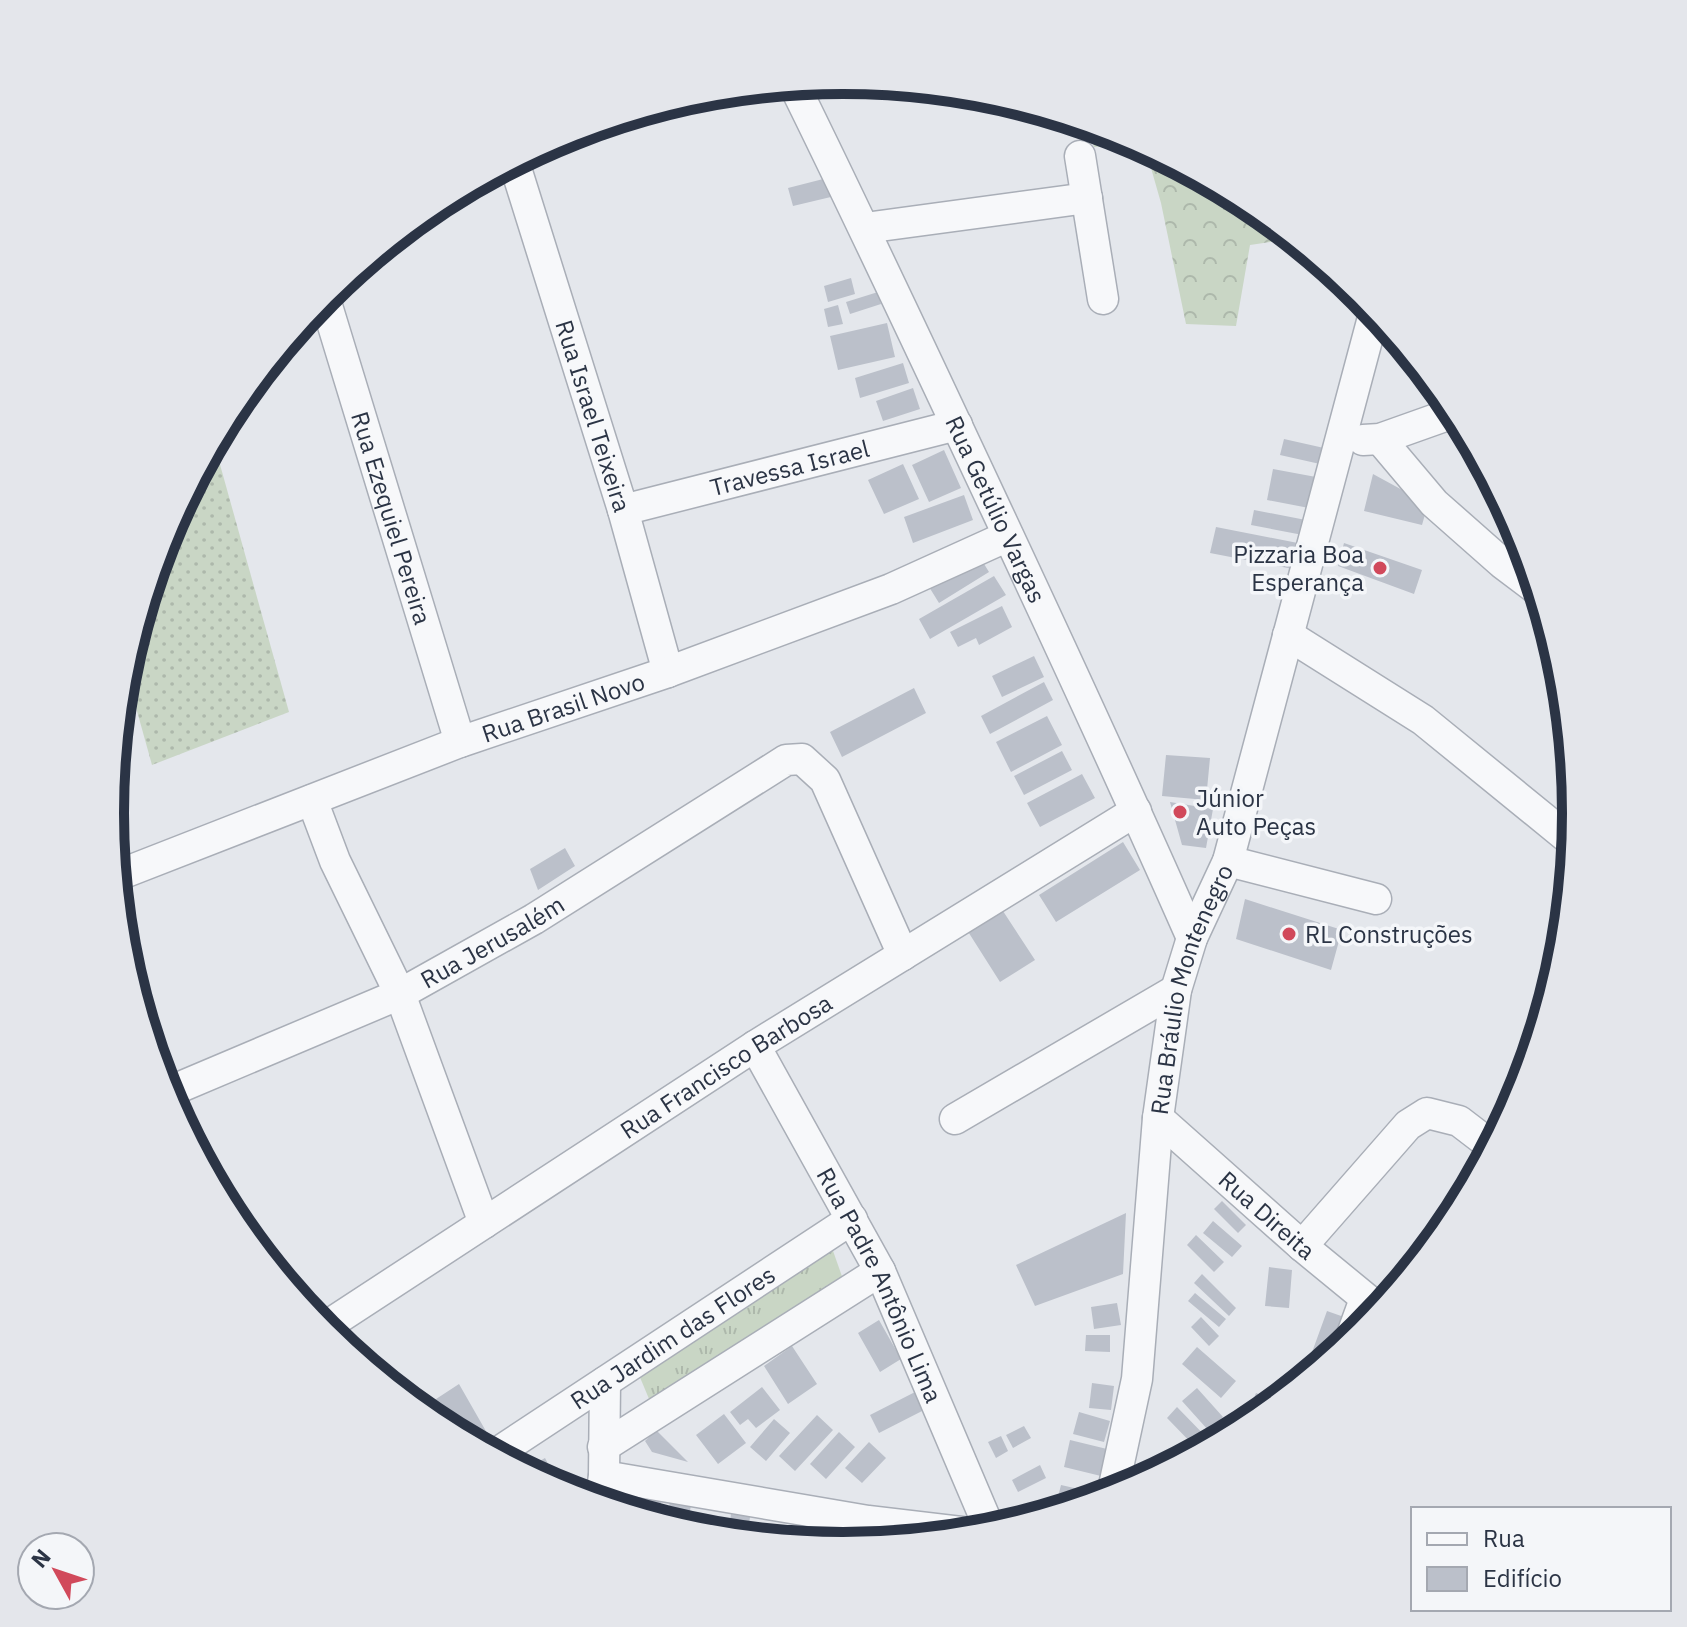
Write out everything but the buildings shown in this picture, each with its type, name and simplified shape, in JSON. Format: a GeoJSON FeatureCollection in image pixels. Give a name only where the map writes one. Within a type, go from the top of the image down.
{"type":"FeatureCollection","features":[{"type":"Feature","properties":{"kind":"street","name":"Rua Getúlio Vargas"},"geometry":{"type":"LineString","coordinates":[[799,96],[957,425],[1192,938]]}},
{"type":"Feature","properties":{"kind":"street"},"geometry":{"type":"LineString","coordinates":[[1080,156],[1103,299]]}},
{"type":"Feature","properties":{"kind":"street","name":"Rua Israel Teixeira"},"geometry":{"type":"LineString","coordinates":[[517,172],[623,510],[668,672]]}},
{"type":"Feature","properties":{"kind":"street"},"geometry":{"type":"LineString","coordinates":[[865,228],[1087,198]]}},
{"type":"Feature","properties":{"kind":"street","name":"Rua Ezequiel Pereira"},"geometry":{"type":"LineString","coordinates":[[329,312],[460,742]]}},
{"type":"Feature","properties":{"kind":"street","name":"Rua Bráulio Montenegro"},"geometry":{"type":"LineString","coordinates":[[1115,1479],[1137,1379],[1158,1118],[1176,990],[1192,938],[1228,861],[1371,325]]}},
{"type":"Feature","properties":{"kind":"street"},"geometry":{"type":"LineString","coordinates":[[1339,441],[1380,439],[1444,416]]}},
{"type":"Feature","properties":{"kind":"street","name":"Travessa Israel"},"geometry":{"type":"LineString","coordinates":[[623,510],[957,425]]}},
{"type":"Feature","properties":{"kind":"street"},"geometry":{"type":"LineString","coordinates":[[1380,439],[1434,503],[1524,580]]}},
{"type":"Feature","properties":{"kind":"street","name":"Rua Brasil Novo"},"geometry":{"type":"LineString","coordinates":[[127,872],[460,742],[668,672],[891,589],[1008,536]]}},
{"type":"Feature","properties":{"kind":"street"},"geometry":{"type":"LineString","coordinates":[[1288,635],[1423,720],[1562,833]]}},
{"type":"Feature","properties":{"kind":"street","name":"Rua Jerusalém"},"geometry":{"type":"LineString","coordinates":[[179,1088],[400,994],[534,919],[786,760],[802,759],[825,780],[903,955]]}},
{"type":"Feature","properties":{"kind":"street"},"geometry":{"type":"LineString","coordinates":[[312,800],[335,861],[400,994],[484,1223]]}},
{"type":"Feature","properties":{"kind":"street","name":"Rua Francisco Barbosa"},"geometry":{"type":"LineString","coordinates":[[334,1321],[755,1046],[1136,811]]}},
{"type":"Feature","properties":{"kind":"street"},"geometry":{"type":"LineString","coordinates":[[1228,861],[1376,899]]}},
{"type":"Feature","properties":{"kind":"street"},"geometry":{"type":"LineString","coordinates":[[955,1119],[1176,990]]}},
{"type":"Feature","properties":{"kind":"street","name":"Rua Padre Antônio Lima"},"geometry":{"type":"LineString","coordinates":[[755,1046],[880,1271],[985,1519]]}},
{"type":"Feature","properties":{"kind":"street"},"geometry":{"type":"LineString","coordinates":[[1302,1246],[1408,1125],[1427,1113],[1459,1121],[1484,1140]]}},
{"type":"Feature","properties":{"kind":"street","name":"Rua Direita"},"geometry":{"type":"LineString","coordinates":[[1158,1118],[1370,1303]]}},
{"type":"Feature","properties":{"kind":"street","name":"Rua Jardim das Flores"},"geometry":{"type":"LineString","coordinates":[[505,1448],[852,1219]]}},
{"type":"Feature","properties":{"kind":"street"},"geometry":{"type":"LineString","coordinates":[[602,1475],[880,1271]]}},
{"type":"Feature","properties":{"kind":"street"},"geometry":{"type":"LineString","coordinates":[[602,1475],[605,1382]]}},
{"type":"Feature","properties":{"kind":"street"},"geometry":{"type":"LineString","coordinates":[[602,1475],[862,1532]]}},
{"type":"Feature","properties":{"kind":"green space"},"geometry":{"type":"Polygon","coordinates":[[[1091,138],[1110,146],[1094,147],[1091,138]]]}},
{"type":"Feature","properties":{"kind":"green space"},"geometry":{"type":"Polygon","coordinates":[[[1149,162],[1203,190],[1278,240],[1250,245],[1236,326],[1186,324],[1149,162]]]}},
{"type":"Feature","properties":{"kind":"green space"},"geometry":{"type":"Polygon","coordinates":[[[218,458],[289,712],[152,765],[134,699],[138,673],[162,582],[198,495],[218,458]]]}},
{"type":"Feature","properties":{"kind":"green space"},"geometry":{"type":"Polygon","coordinates":[[[832,1248],[844,1282],[652,1406],[639,1375],[832,1248]]]}},
{"type":"Feature","properties":{"kind":"place","name":"Pizzaria Boa Esperança"},"geometry":{"type":"Point","coordinates":[1380,568]}},
{"type":"Feature","properties":{"kind":"place","name":"Júnior Auto Peças"},"geometry":{"type":"Point","coordinates":[1180,812]}},
{"type":"Feature","properties":{"kind":"place","name":"RL Construções"},"geometry":{"type":"Point","coordinates":[1289,934]}}]}
